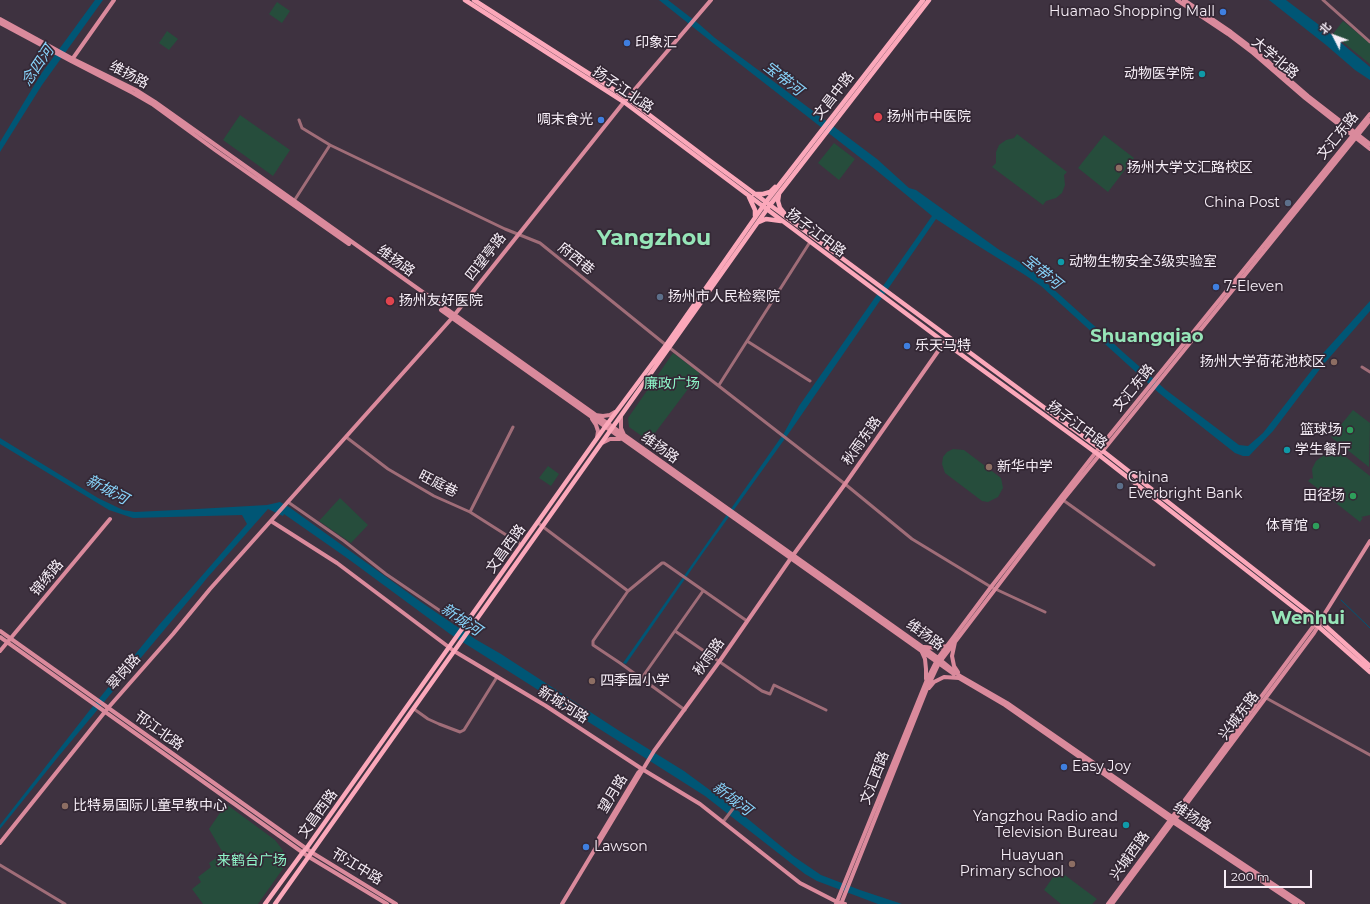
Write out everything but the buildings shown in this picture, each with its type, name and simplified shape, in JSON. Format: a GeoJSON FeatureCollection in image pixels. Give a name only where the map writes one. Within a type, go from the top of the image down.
{"type":"FeatureCollection","features":[{"type":"Feature","properties":{"kind":"main road"},"geometry":{"type":"LineString","coordinates":[[71,59],[114,0]]}},
{"type":"Feature","properties":{"kind":"main road","name":"扬子江北路"},"geometry":{"type":"LineString","coordinates":[[465,0],[626,100],[746,194],[766,206]]}},
{"type":"Feature","properties":{"kind":"main road","name":"扬子江北路"},"geometry":{"type":"LineString","coordinates":[[474,0],[626,100],[754,194],[766,206]]}},
{"type":"Feature","properties":{"kind":"main road","name":"四望亭路"},"geometry":{"type":"LineString","coordinates":[[271,521],[452,317],[626,100],[711,0]]}},
{"type":"Feature","properties":{"kind":"main road","name":"文昌中路"},"geometry":{"type":"LineString","coordinates":[[831,123],[923,0]]}},
{"type":"Feature","properties":{"kind":"main road","name":"文昌中路"},"geometry":{"type":"LineString","coordinates":[[766,206],[779,193],[824,132],[929,0]]}},
{"type":"Feature","properties":{"kind":"main road","name":"大学北路"},"geometry":{"type":"LineString","coordinates":[[1177,0],[1218,27],[1253,53],[1305,98],[1355,135]]}},
{"type":"Feature","properties":{"kind":"main road","name":"大学北路"},"geometry":{"type":"LineString","coordinates":[[1184,0],[1232,32],[1355,135]]}},
{"type":"Feature","properties":{"kind":"main road","name":"维扬路"},"geometry":{"type":"LineString","coordinates":[[0,19],[152,104],[960,677],[1006,703],[1296,904]]}},
{"type":"Feature","properties":{"kind":"main road","name":"维扬路"},"geometry":{"type":"LineString","coordinates":[[0,23],[51,48]]}},
{"type":"Feature","properties":{"kind":"main road","name":"维扬路"},"geometry":{"type":"LineString","coordinates":[[71,59],[136,90],[148,98],[294,201],[452,317]]}},
{"type":"Feature","properties":{"kind":"main road","name":"文汇东路"},"geometry":{"type":"LineString","coordinates":[[938,661],[955,641],[993,588],[1099,452],[1355,135],[1370,114]]}},
{"type":"Feature","properties":{"kind":"main road","name":"文汇东路"},"geometry":{"type":"LineString","coordinates":[[1355,135],[1370,120]]}},
{"type":"Feature","properties":{"kind":"main road","name":"文昌中路"},"geometry":{"type":"LineString","coordinates":[[766,206],[784,179],[824,132]]}},
{"type":"Feature","properties":{"kind":"main road"},"geometry":{"type":"LineString","coordinates":[[1355,135],[1370,144]]}},
{"type":"Feature","properties":{"kind":"main road"},"geometry":{"type":"LineString","coordinates":[[1355,135],[1370,149]]}},
{"type":"Feature","properties":{"kind":"main road"},"geometry":{"type":"LineString","coordinates":[[754,194],[770,192],[784,179]]}},
{"type":"Feature","properties":{"kind":"main road"},"geometry":{"type":"LineString","coordinates":[[779,193],[778,201],[780,208],[787,218]]}},
{"type":"Feature","properties":{"kind":"main road"},"geometry":{"type":"LineString","coordinates":[[746,194],[755,210],[756,220],[766,219],[783,222]]}},
{"type":"Feature","properties":{"kind":"main road","name":"扬子江中路"},"geometry":{"type":"LineString","coordinates":[[766,206],[787,218],[879,290]]}},
{"type":"Feature","properties":{"kind":"main road","name":"扬子江中路"},"geometry":{"type":"LineString","coordinates":[[766,206],[783,222],[810,242],[948,337],[1320,621],[1370,666]]}},
{"type":"Feature","properties":{"kind":"main road","name":"文昌西路"},"geometry":{"type":"LineString","coordinates":[[265,904],[523,545],[602,443],[766,206]]}},
{"type":"Feature","properties":{"kind":"main road","name":"扬子江中路"},"geometry":{"type":"LineString","coordinates":[[885,294],[944,342],[1099,452],[1317,625],[1370,672]]}},
{"type":"Feature","properties":{"kind":"main road","name":"秋雨东路"},"geometry":{"type":"LineString","coordinates":[[792,557],[948,337]]}},
{"type":"Feature","properties":{"kind":"main road","name":"文昌西路"},"geometry":{"type":"LineString","coordinates":[[275,904],[468,632],[606,426],[668,346]]}},
{"type":"Feature","properties":{"kind":"main road"},"geometry":{"type":"LineString","coordinates":[[597,439],[598,431],[592,416],[610,415],[618,411]]}},
{"type":"Feature","properties":{"kind":"main road"},"geometry":{"type":"LineString","coordinates":[[602,443],[610,439],[624,438],[621,428],[621,416]]}},
{"type":"Feature","properties":{"kind":"main road","name":"文汇东路"},"geometry":{"type":"LineString","coordinates":[[938,661],[947,645],[1063,500],[1099,452]]}},
{"type":"Feature","properties":{"kind":"main road","name":"锦绣路"},"geometry":{"type":"LineString","coordinates":[[0,651],[110,519]]}},
{"type":"Feature","properties":{"kind":"main road","name":"新城河路"},"geometry":{"type":"LineString","coordinates":[[271,521],[337,563],[454,651],[700,804],[800,883],[840,903]]}},
{"type":"Feature","properties":{"kind":"main road","name":"翠岗路"},"geometry":{"type":"LineString","coordinates":[[0,843],[104,712],[271,521]]}},
{"type":"Feature","properties":{"kind":"main road","name":"兴城东路"},"geometry":{"type":"LineString","coordinates":[[1173,820],[1254,708],[1320,621],[1370,541]]}},
{"type":"Feature","properties":{"kind":"main road","name":"秋雨路"},"geometry":{"type":"LineString","coordinates":[[642,769],[792,557]]}},
{"type":"Feature","properties":{"kind":"main road","name":"兴城东路"},"geometry":{"type":"LineString","coordinates":[[1173,820],[1266,698],[1317,625]]}},
{"type":"Feature","properties":{"kind":"main road","name":"邗江北路"},"geometry":{"type":"LineString","coordinates":[[0,631],[9,640],[102,707],[108,708],[304,851]]}},
{"type":"Feature","properties":{"kind":"main road","name":"邗江北路"},"geometry":{"type":"LineString","coordinates":[[0,637],[9,640]]}},
{"type":"Feature","properties":{"kind":"main road"},"geometry":{"type":"LineString","coordinates":[[926,692],[934,682],[944,677],[960,677],[954,666],[952,656],[955,641]]}},
{"type":"Feature","properties":{"kind":"main road"},"geometry":{"type":"LineString","coordinates":[[926,682],[925,659],[921,648],[938,648],[947,645]]}},
{"type":"Feature","properties":{"kind":"main road","name":"文汇西路"},"geometry":{"type":"LineString","coordinates":[[847,882],[926,682],[938,661]]}},
{"type":"Feature","properties":{"kind":"main road","name":"文汇西路"},"geometry":{"type":"LineString","coordinates":[[840,903],[842,893],[938,661]]}},
{"type":"Feature","properties":{"kind":"main road","name":"邗江北路"},"geometry":{"type":"LineString","coordinates":[[102,707],[104,712],[304,851]]}},
{"type":"Feature","properties":{"kind":"main road","name":"望月路"},"geometry":{"type":"LineString","coordinates":[[559,904],[638,773],[642,769]]}},
{"type":"Feature","properties":{"kind":"main road","name":"望月路"},"geometry":{"type":"LineString","coordinates":[[562,904],[640,775],[642,769]]}},
{"type":"Feature","properties":{"kind":"main road","name":"维扬路"},"geometry":{"type":"LineString","coordinates":[[1173,820],[1303,904]]}},
{"type":"Feature","properties":{"kind":"main road","name":"兴城西路"},"geometry":{"type":"LineString","coordinates":[[1108,904],[1173,820]]}},
{"type":"Feature","properties":{"kind":"main road","name":"兴城西路"},"geometry":{"type":"LineString","coordinates":[[1112,904],[1173,820]]}},
{"type":"Feature","properties":{"kind":"main road","name":"邗江中路"},"geometry":{"type":"LineString","coordinates":[[304,851],[396,904]]}},
{"type":"Feature","properties":{"kind":"main road","name":"邗江中路"},"geometry":{"type":"LineString","coordinates":[[310,854],[386,904]]}},
{"type":"Feature","properties":{"kind":"street"},"geometry":{"type":"LineString","coordinates":[[1323,0],[1370,42]]}},
{"type":"Feature","properties":{"kind":"street","name":"府西巷"},"geometry":{"type":"LineString","coordinates":[[299,120],[302,128],[330,145],[540,243],[668,346],[845,484],[912,539],[993,588],[1045,612]]}},
{"type":"Feature","properties":{"kind":"street"},"geometry":{"type":"LineString","coordinates":[[294,201],[330,145]]}},
{"type":"Feature","properties":{"kind":"street"},"geometry":{"type":"LineString","coordinates":[[719,385],[810,242]]}},
{"type":"Feature","properties":{"kind":"street"},"geometry":{"type":"LineString","coordinates":[[747,341],[810,381]]}},
{"type":"Feature","properties":{"kind":"street"},"geometry":{"type":"LineString","coordinates":[[1362,367],[1370,372]]}},
{"type":"Feature","properties":{"kind":"street"},"geometry":{"type":"LineString","coordinates":[[470,512],[513,427]]}},
{"type":"Feature","properties":{"kind":"street","name":"旺庭巷"},"geometry":{"type":"LineString","coordinates":[[346,437],[388,469],[434,496],[470,512],[523,545]]}},
{"type":"Feature","properties":{"kind":"street"},"geometry":{"type":"LineString","coordinates":[[1063,500],[1154,565]]}},
{"type":"Feature","properties":{"kind":"street"},"geometry":{"type":"LineString","coordinates":[[286,503],[344,541],[392,579],[463,628]]}},
{"type":"Feature","properties":{"kind":"street"},"geometry":{"type":"LineString","coordinates":[[540,525],[628,592]]}},
{"type":"Feature","properties":{"kind":"street"},"geometry":{"type":"LineString","coordinates":[[685,710],[592,644],[593,641],[628,592],[662,563],[748,621]]}},
{"type":"Feature","properties":{"kind":"street"},"geometry":{"type":"LineString","coordinates":[[641,679],[703,591]]}},
{"type":"Feature","properties":{"kind":"street"},"geometry":{"type":"LineString","coordinates":[[674,631],[762,691],[770,694],[774,686],[826,710]]}},
{"type":"Feature","properties":{"kind":"street"},"geometry":{"type":"LineString","coordinates":[[414,709],[428,719],[460,732],[464,730],[497,677]]}},
{"type":"Feature","properties":{"kind":"street"},"geometry":{"type":"LineString","coordinates":[[1266,698],[1370,755]]}},
{"type":"Feature","properties":{"kind":"street"},"geometry":{"type":"LineString","coordinates":[[723,822],[735,806]]}},
{"type":"Feature","properties":{"kind":"street"},"geometry":{"type":"LineString","coordinates":[[0,865],[65,904]]}},
{"type":"Feature","properties":{"kind":"green space"},"geometry":{"type":"Polygon","coordinates":[[[277,2],[290,11],[282,23],[269,14],[277,2]]]}},
{"type":"Feature","properties":{"kind":"green space"},"geometry":{"type":"Polygon","coordinates":[[[1343,21],[1370,43],[1370,64],[1333,34],[1343,21]]]}},
{"type":"Feature","properties":{"kind":"green space"},"geometry":{"type":"Polygon","coordinates":[[[167,31],[178,39],[169,50],[159,43],[167,31]]]}},
{"type":"Feature","properties":{"kind":"green space"},"geometry":{"type":"Polygon","coordinates":[[[240,115],[290,150],[273,176],[223,140],[240,115]]]}},
{"type":"Feature","properties":{"kind":"green space"},"geometry":{"type":"Polygon","coordinates":[[[1017,134],[1067,172],[1064,175],[1065,185],[1062,193],[1056,198],[1046,201],[1043,205],[992,167],[996,163],[996,152],[999,145],[1006,140],[1014,138],[1017,134]]]}},
{"type":"Feature","properties":{"kind":"green space"},"geometry":{"type":"Polygon","coordinates":[[[1104,135],[1134,158],[1108,192],[1078,168],[1104,135]]]}},
{"type":"Feature","properties":{"kind":"green space"},"geometry":{"type":"Polygon","coordinates":[[[834,143],[855,159],[839,180],[818,163],[834,143]]]}},
{"type":"Feature","properties":{"kind":"green space","name":"廉政广场"},"geometry":{"type":"Polygon","coordinates":[[[673,353],[700,373],[649,441],[629,427],[628,418],[673,353]]]}},
{"type":"Feature","properties":{"kind":"green space"},"geometry":{"type":"Polygon","coordinates":[[[1353,410],[1370,423],[1369,467],[1331,437],[1353,410]]]}},
{"type":"Feature","properties":{"kind":"green space","name":"田径场"},"geometry":{"type":"Polygon","coordinates":[[[1333,447],[1370,476],[1370,515],[1361,517],[1363,518],[1360,522],[1308,481],[1311,478],[1313,479],[1312,469],[1316,461],[1324,455],[1332,453],[1330,451],[1333,447]]]}},
{"type":"Feature","properties":{"kind":"green space"},"geometry":{"type":"Polygon","coordinates":[[[953,449],[964,450],[1001,478],[1003,488],[998,497],[988,502],[982,501],[945,473],[942,464],[943,457],[947,452],[953,449]]]}},
{"type":"Feature","properties":{"kind":"green space"},"geometry":{"type":"Polygon","coordinates":[[[548,466],[559,474],[551,486],[539,478],[548,466]]]}},
{"type":"Feature","properties":{"kind":"green space"},"geometry":{"type":"Polygon","coordinates":[[[340,498],[368,525],[351,543],[319,521],[340,498]]]}},
{"type":"Feature","properties":{"kind":"green space","name":"来鹤台广场"},"geometry":{"type":"Polygon","coordinates":[[[226,804],[275,840],[284,854],[285,865],[258,904],[203,904],[192,889],[201,882],[198,877],[211,867],[209,863],[223,853],[209,829],[226,804]]]}},
{"type":"Feature","properties":{"kind":"green space"},"geometry":{"type":"Polygon","coordinates":[[[1058,870],[1097,899],[1092,904],[1061,904],[1044,890],[1058,870]]]}},
{"type":"Feature","properties":{"kind":"water"},"geometry":{"type":"Polygon","coordinates":[[[95,0],[103,0],[42,85],[0,152],[0,142],[41,74],[95,0]]]}},
{"type":"Feature","properties":{"kind":"water"},"geometry":{"type":"Polygon","coordinates":[[[659,0],[668,0],[715,38],[877,159],[909,188],[916,190],[998,249],[1031,269],[1166,390],[1239,445],[1248,446],[1263,433],[1315,366],[1317,360],[1370,301],[1370,311],[1323,365],[1273,431],[1249,456],[1243,456],[1235,453],[1159,393],[1041,286],[936,219],[789,433],[626,664],[623,663],[784,433],[799,406],[932,216],[876,170],[659,0]]]}},
{"type":"Feature","properties":{"kind":"water"},"geometry":{"type":"Polygon","coordinates":[[[1269,0],[1286,0],[1327,31],[1370,67],[1370,80],[1355,70],[1269,0]]]}},
{"type":"Feature","properties":{"kind":"water"},"geometry":{"type":"Polygon","coordinates":[[[0,438],[98,498],[123,510],[135,512],[197,509],[267,505],[280,502],[475,639],[501,654],[684,771],[737,810],[793,856],[821,875],[902,904],[878,904],[817,881],[805,874],[705,796],[450,634],[347,558],[284,514],[283,516],[268,509],[207,578],[0,829],[0,825],[89,711],[159,625],[247,524],[242,515],[133,518],[109,510],[0,444],[0,438]]]}},
{"type":"Feature","properties":{"kind":"waterway"},"geometry":{"type":"LineString","coordinates":[[1341,600],[1370,628]]}},
{"type":"Feature","properties":{"kind":"place","name":"Huamao Shopping Mall"},"geometry":{"type":"Point","coordinates":[1223,12]}},
{"type":"Feature","properties":{"kind":"place","name":"印象汇"},"geometry":{"type":"Point","coordinates":[627,43]}},
{"type":"Feature","properties":{"kind":"place","name":"动物医学院"},"geometry":{"type":"Point","coordinates":[1202,74]}},
{"type":"Feature","properties":{"kind":"place","name":"扬州市中医院"},"geometry":{"type":"Point","coordinates":[878,117]}},
{"type":"Feature","properties":{"kind":"place","name":"啁末食光"},"geometry":{"type":"Point","coordinates":[601,120]}},
{"type":"Feature","properties":{"kind":"place","name":"扬州大学文汇路校区"},"geometry":{"type":"Point","coordinates":[1119,168]}},
{"type":"Feature","properties":{"kind":"place","name":"China Post"},"geometry":{"type":"Point","coordinates":[1288,203]}},
{"type":"Feature","properties":{"kind":"place","name":"动物生物安全3级实验室"},"geometry":{"type":"Point","coordinates":[1061,262]}},
{"type":"Feature","properties":{"kind":"place","name":"7-Eleven"},"geometry":{"type":"Point","coordinates":[1216,287]}},
{"type":"Feature","properties":{"kind":"place","name":"扬州市人民检察院"},"geometry":{"type":"Point","coordinates":[660,297]}},
{"type":"Feature","properties":{"kind":"place","name":"扬州友好医院"},"geometry":{"type":"Point","coordinates":[390,301]}},
{"type":"Feature","properties":{"kind":"place","name":"乐天马特"},"geometry":{"type":"Point","coordinates":[907,346]}},
{"type":"Feature","properties":{"kind":"place","name":"扬州大学荷花池校区"},"geometry":{"type":"Point","coordinates":[1334,362]}},
{"type":"Feature","properties":{"kind":"place","name":"篮球场"},"geometry":{"type":"Point","coordinates":[1350,430]}},
{"type":"Feature","properties":{"kind":"place","name":"学生餐厅"},"geometry":{"type":"Point","coordinates":[1287,450]}},
{"type":"Feature","properties":{"kind":"place","name":"新华中学"},"geometry":{"type":"Point","coordinates":[989,467]}},
{"type":"Feature","properties":{"kind":"place","name":"China Everbright Bank"},"geometry":{"type":"Point","coordinates":[1120,486]}},
{"type":"Feature","properties":{"kind":"place","name":"田径场"},"geometry":{"type":"Point","coordinates":[1353,496]}},
{"type":"Feature","properties":{"kind":"place","name":"体育馆"},"geometry":{"type":"Point","coordinates":[1316,526]}},
{"type":"Feature","properties":{"kind":"place","name":"四季园小学"},"geometry":{"type":"Point","coordinates":[592,681]}},
{"type":"Feature","properties":{"kind":"place","name":"Easy Joy"},"geometry":{"type":"Point","coordinates":[1064,767]}},
{"type":"Feature","properties":{"kind":"place","name":"比特易国际儿童早教中心"},"geometry":{"type":"Point","coordinates":[65,806]}},
{"type":"Feature","properties":{"kind":"place","name":"Yangzhou Radio and Television Bureau"},"geometry":{"type":"Point","coordinates":[1126,825]}},
{"type":"Feature","properties":{"kind":"place","name":"Lawson"},"geometry":{"type":"Point","coordinates":[586,847]}},
{"type":"Feature","properties":{"kind":"place","name":"Huayuan Primary school"},"geometry":{"type":"Point","coordinates":[1072,864]}},
{"type":"Feature","properties":{"kind":"district","name":"Yangzhou"},"geometry":{"type":"Point","coordinates":[654,239]}},
{"type":"Feature","properties":{"kind":"district","name":"Shuangqiao"},"geometry":{"type":"Point","coordinates":[1147,337]}},
{"type":"Feature","properties":{"kind":"district","name":"Wenhui"},"geometry":{"type":"Point","coordinates":[1308,619]}},
{"type":"Feature","properties":{"kind":"water label","name":"念四河"},"geometry":{"type":"Point","coordinates":[38,66]}},
{"type":"Feature","properties":{"kind":"water label","name":"宝带河"},"geometry":{"type":"Point","coordinates":[783,79]}},
{"type":"Feature","properties":{"kind":"water label","name":"宝带河"},"geometry":{"type":"Point","coordinates":[1042,272]}},
{"type":"Feature","properties":{"kind":"water label","name":"新城河"},"geometry":{"type":"Point","coordinates":[107,490]}},
{"type":"Feature","properties":{"kind":"water label","name":"新城河"},"geometry":{"type":"Point","coordinates":[461,620]}},
{"type":"Feature","properties":{"kind":"water label","name":"新城河"},"geometry":{"type":"Point","coordinates":[732,799]}}]}
